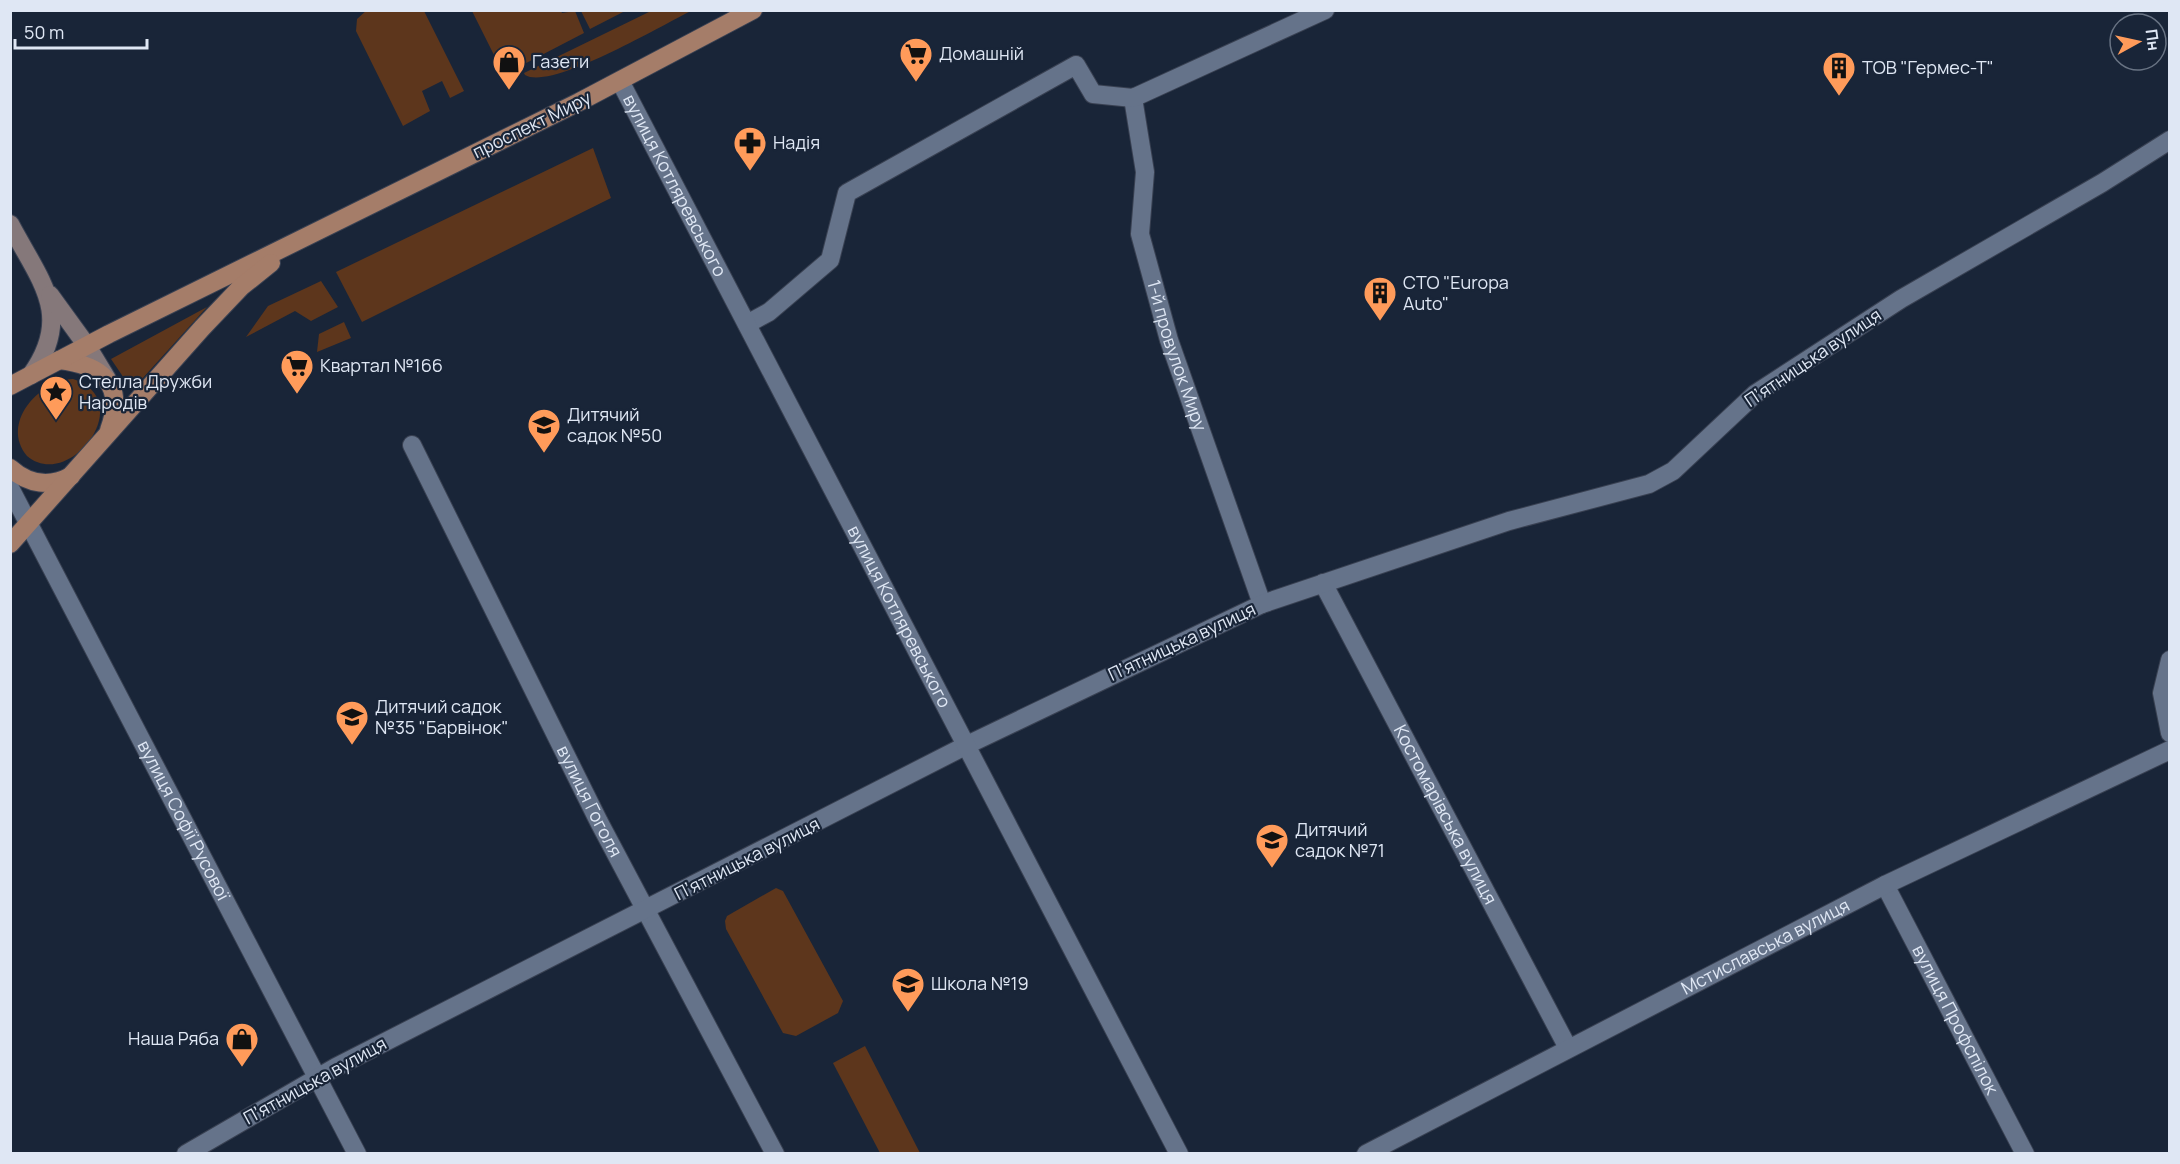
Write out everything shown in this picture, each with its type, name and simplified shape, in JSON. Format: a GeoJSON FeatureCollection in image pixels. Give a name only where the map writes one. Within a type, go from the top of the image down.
{"type":"FeatureCollection","features":[{"type":"Feature","properties":{"kind":"main road","name":"проспект Миру"},"geometry":{"type":"LineString","coordinates":[[12,386],[59,360],[620,81],[753,10]]}},
{"type":"Feature","properties":{"kind":"main road"},"geometry":{"type":"LineString","coordinates":[[10,224],[43,286],[53,313],[50,339],[44,357],[31,375]]}},
{"type":"Feature","properties":{"kind":"main road","name":"проспект Миру"},"geometry":{"type":"LineString","coordinates":[[10,544],[29,526],[241,286],[309,235]]}},
{"type":"Feature","properties":{"kind":"main road"},"geometry":{"type":"LineString","coordinates":[[43,286],[87,346],[107,378],[114,394],[116,412],[108,434]]}},
{"type":"Feature","properties":{"kind":"main road"},"geometry":{"type":"LineString","coordinates":[[59,360],[83,363],[107,378]]}},
{"type":"Feature","properties":{"kind":"main road"},"geometry":{"type":"LineString","coordinates":[[10,468],[37,483],[56,484],[72,475]]}},
{"type":"Feature","properties":{"kind":"street"},"geometry":{"type":"LineString","coordinates":[[747,324],[769,312],[830,260],[847,193],[1076,65],[1093,94],[1133,98],[1325,10]]}},
{"type":"Feature","properties":{"kind":"street","name":"вулиця Котляревського"},"geometry":{"type":"LineString","coordinates":[[620,81],[968,745],[1179,1154]]}},
{"type":"Feature","properties":{"kind":"street","name":"1-й провулок Миру"},"geometry":{"type":"LineString","coordinates":[[1133,98],[1145,172],[1140,234],[1169,340],[1262,604]]}},
{"type":"Feature","properties":{"kind":"street","name":"Пʼятницька вулиця"},"geometry":{"type":"LineString","coordinates":[[186,1154],[317,1077],[968,745],[1262,604],[1509,521],[1649,484],[1673,471],[1755,394],[1901,299],[2102,183],[2169,140]]}},
{"type":"Feature","properties":{"kind":"street","name":"вулиця Гоголя"},"geometry":{"type":"LineString","coordinates":[[411,445],[599,822],[775,1154]]}},
{"type":"Feature","properties":{"kind":"street","name":"вулиця Софії Русової"},"geometry":{"type":"LineString","coordinates":[[10,488],[357,1154]]}},
{"type":"Feature","properties":{"kind":"street","name":"Костомарівська вулиця"},"geometry":{"type":"LineString","coordinates":[[1323,583],[1568,1048]]}},
{"type":"Feature","properties":{"kind":"street"},"geometry":{"type":"LineString","coordinates":[[2169,660],[2162,693],[2169,733]]}},
{"type":"Feature","properties":{"kind":"street","name":"Мстиславська вулиця"},"geometry":{"type":"LineString","coordinates":[[1366,1154],[1885,885],[2169,750]]}},
{"type":"Feature","properties":{"kind":"street","name":"вулиця Профспілок"},"geometry":{"type":"LineString","coordinates":[[1885,885],[2025,1154]]}},
{"type":"Feature","properties":{"kind":"shaded area"},"geometry":{"type":"Polygon","coordinates":[[[367,10],[424,11],[464,91],[450,98],[442,81],[422,91],[430,111],[403,126],[356,31],[357,19],[367,10]]]}},
{"type":"Feature","properties":{"kind":"shaded area"},"geometry":{"type":"Polygon","coordinates":[[[472,11],[561,11],[562,13],[575,11],[584,33],[507,73],[500,67],[472,11]]]}},
{"type":"Feature","properties":{"kind":"shaded area"},"geometry":{"type":"Polygon","coordinates":[[[581,11],[625,11],[590,29],[581,11]]]}},
{"type":"Feature","properties":{"kind":"shaded area"},"geometry":{"type":"Polygon","coordinates":[[[651,11],[691,11],[633,42],[558,74],[538,77],[524,73],[651,11]]]}},
{"type":"Feature","properties":{"kind":"shaded area"},"geometry":{"type":"Polygon","coordinates":[[[593,148],[611,198],[362,322],[336,272],[593,148]]]}},
{"type":"Feature","properties":{"kind":"shaded area"},"geometry":{"type":"Polygon","coordinates":[[[321,281],[338,307],[311,321],[295,311],[246,337],[268,306],[321,281]]]}},
{"type":"Feature","properties":{"kind":"shaded area"},"geometry":{"type":"Polygon","coordinates":[[[207,307],[132,390],[111,359],[207,307]]]}},
{"type":"Feature","properties":{"kind":"shaded area"},"geometry":{"type":"Polygon","coordinates":[[[344,322],[351,338],[317,352],[319,334],[344,322]]]}},
{"type":"Feature","properties":{"kind":"shaded area"},"geometry":{"type":"Polygon","coordinates":[[[73,379],[92,390],[100,405],[99,423],[90,439],[77,453],[61,462],[44,464],[27,456],[20,444],[18,431],[20,418],[27,406],[47,387],[73,379]]]}},
{"type":"Feature","properties":{"kind":"shaded area"},"geometry":{"type":"Polygon","coordinates":[[[776,888],[783,891],[843,1001],[838,1013],[796,1036],[783,1033],[726,929],[727,916],[776,888]]]}},
{"type":"Feature","properties":{"kind":"shaded area"},"geometry":{"type":"Polygon","coordinates":[[[865,1046],[920,1153],[880,1153],[833,1063],[865,1046]]]}},
{"type":"Feature","properties":{"kind":"place","name":"Домашній"},"geometry":{"type":"Point","coordinates":[916,83]}},
{"type":"Feature","properties":{"kind":"place","name":"Газети"},"geometry":{"type":"Point","coordinates":[509,91]}},
{"type":"Feature","properties":{"kind":"place","name":"ТОВ \"Гермес-Т\""},"geometry":{"type":"Point","coordinates":[1839,97]}},
{"type":"Feature","properties":{"kind":"place","name":"Надія"},"geometry":{"type":"Point","coordinates":[750,172]}},
{"type":"Feature","properties":{"kind":"place","name":"СТО \"Europa Auto\""},"geometry":{"type":"Point","coordinates":[1380,322]}},
{"type":"Feature","properties":{"kind":"place","name":"Квартал №166"},"geometry":{"type":"Point","coordinates":[297,395]}},
{"type":"Feature","properties":{"kind":"place","name":"Стелла Дружби Народiв"},"geometry":{"type":"Point","coordinates":[56,421]}},
{"type":"Feature","properties":{"kind":"place","name":"Дитячий садок №50"},"geometry":{"type":"Point","coordinates":[544,454]}},
{"type":"Feature","properties":{"kind":"place","name":"Дитячий садок №35 \"Барвінок\""},"geometry":{"type":"Point","coordinates":[352,746]}},
{"type":"Feature","properties":{"kind":"place","name":"Дитячий садок №71"},"geometry":{"type":"Point","coordinates":[1272,869]}},
{"type":"Feature","properties":{"kind":"place","name":"Школа №19"},"geometry":{"type":"Point","coordinates":[908,1013]}},
{"type":"Feature","properties":{"kind":"place","name":"Наша Ряба"},"geometry":{"type":"Point","coordinates":[242,1068]}}]}
